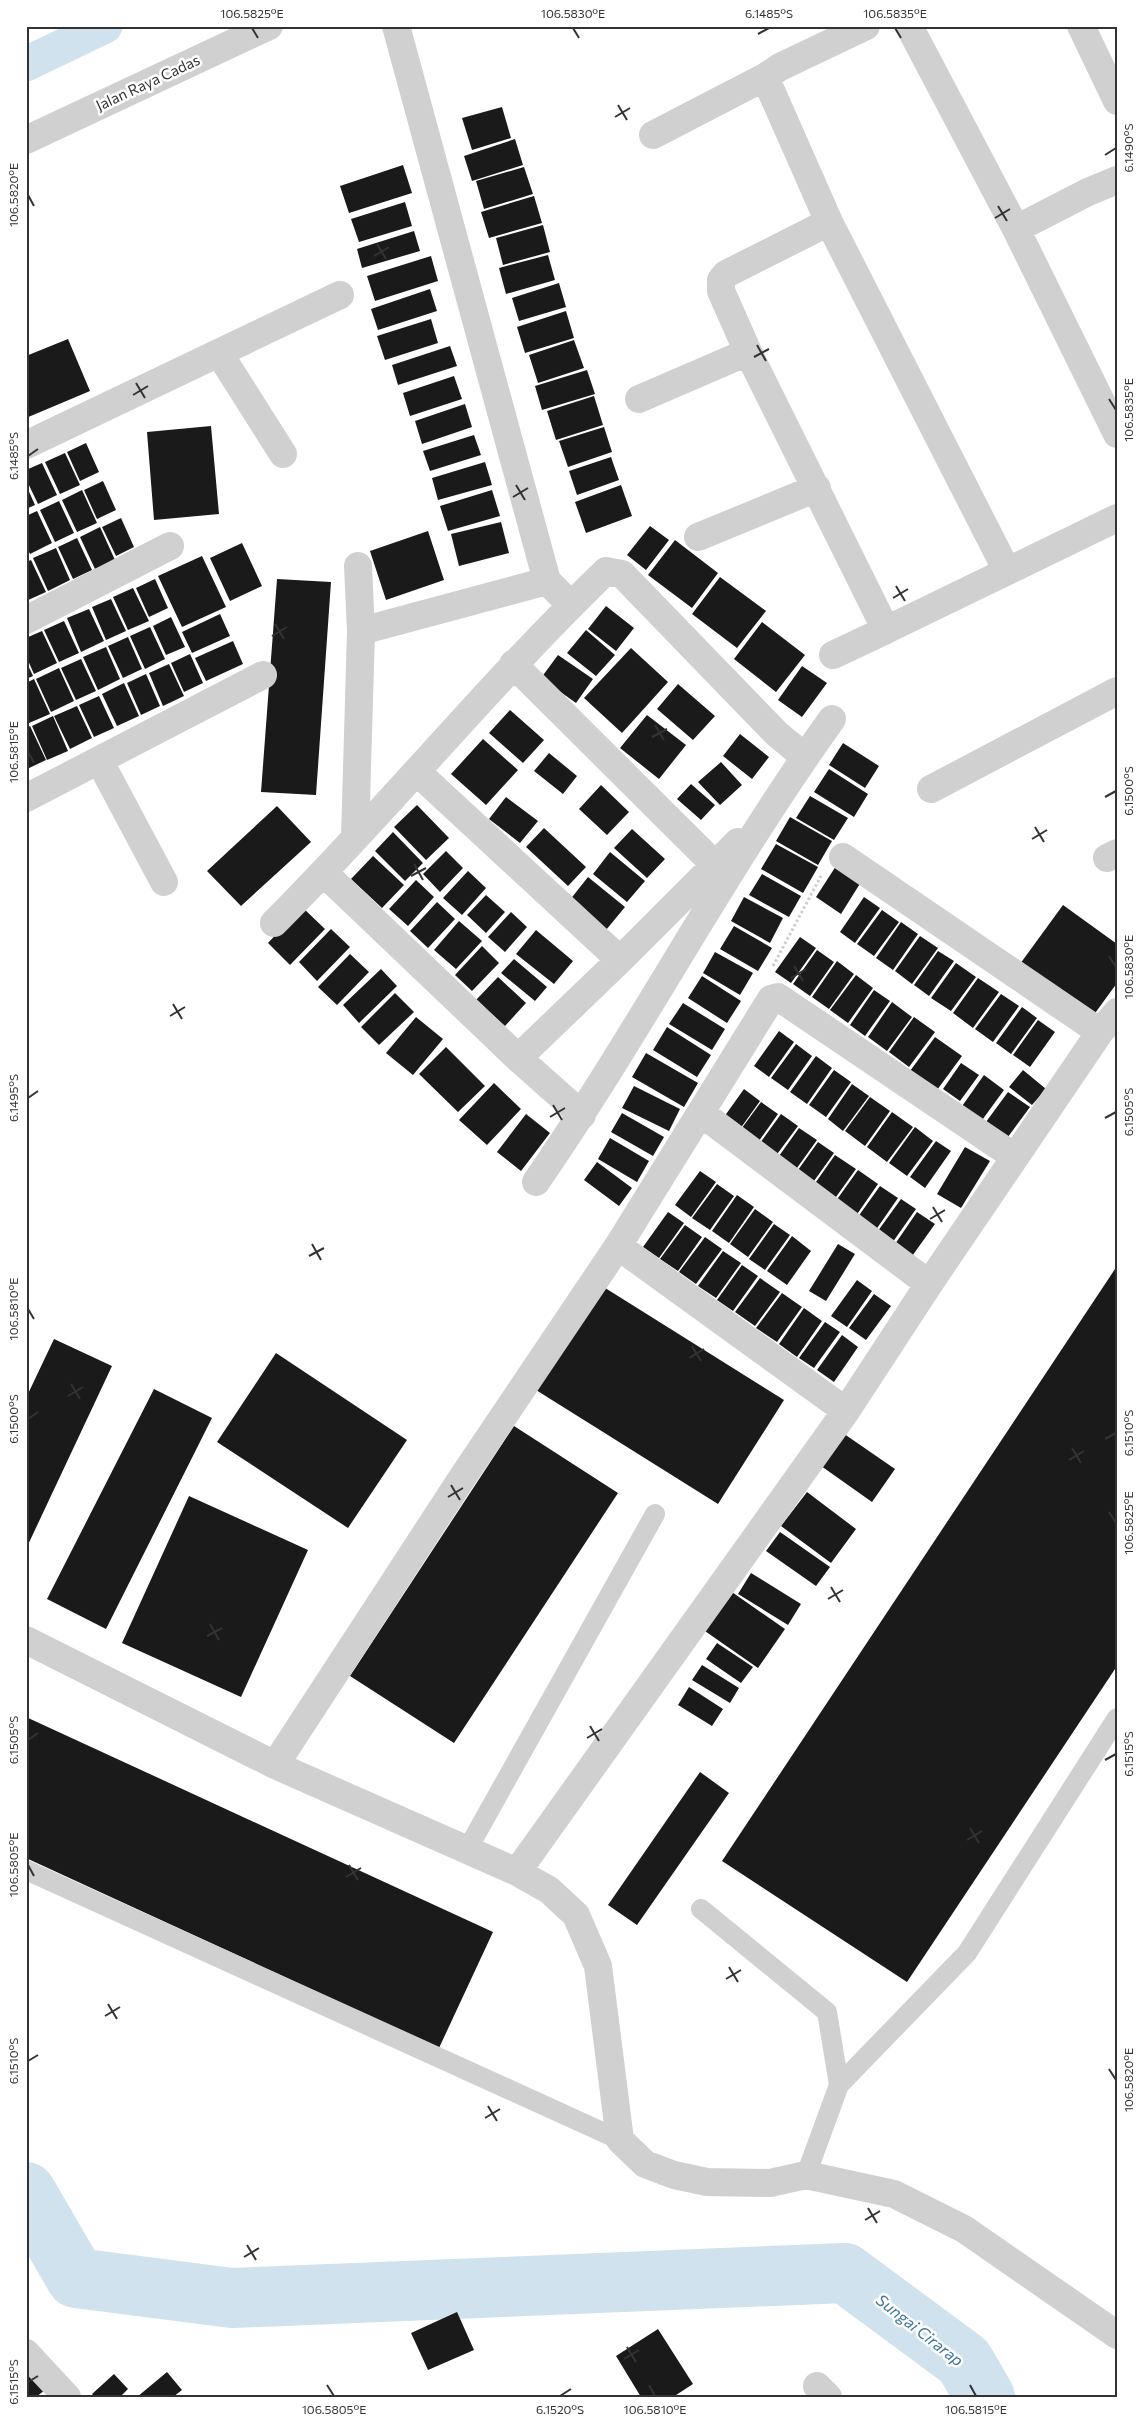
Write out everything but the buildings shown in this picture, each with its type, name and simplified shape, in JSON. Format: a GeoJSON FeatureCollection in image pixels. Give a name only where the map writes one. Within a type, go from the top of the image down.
{"type":"FeatureCollection","features":[{"type":"Feature","properties":{"kind":"street","name":"Jalan Raya Cadas"},"geometry":{"type":"LineString","coordinates":[[26,140],[269,26]]}},
{"type":"Feature","properties":{"kind":"street"},"geometry":{"type":"LineString","coordinates":[[396,26],[547,581],[571,605]]}},
{"type":"Feature","properties":{"kind":"street"},"geometry":{"type":"LineString","coordinates":[[653,135],[765,77],[780,67],[866,26]]}},
{"type":"Feature","properties":{"kind":"street"},"geometry":{"type":"LineString","coordinates":[[909,26],[1016,230],[1117,434]]}},
{"type":"Feature","properties":{"kind":"street"},"geometry":{"type":"LineString","coordinates":[[1081,26],[1117,101]]}},
{"type":"Feature","properties":{"kind":"street"},"geometry":{"type":"LineString","coordinates":[[765,77],[829,222],[1007,571]]}},
{"type":"Feature","properties":{"kind":"street"},"geometry":{"type":"LineString","coordinates":[[1016,230],[1088,192],[1117,180]]}},
{"type":"Feature","properties":{"kind":"street"},"geometry":{"type":"LineString","coordinates":[[829,222],[726,274],[721,280],[721,291],[748,352],[886,630]]}},
{"type":"Feature","properties":{"kind":"street"},"geometry":{"type":"LineString","coordinates":[[26,445],[340,295]]}},
{"type":"Feature","properties":{"kind":"street"},"geometry":{"type":"LineString","coordinates":[[639,399],[748,352]]}},
{"type":"Feature","properties":{"kind":"street"},"geometry":{"type":"LineString","coordinates":[[219,353],[283,454]]}},
{"type":"Feature","properties":{"kind":"street"},"geometry":{"type":"LineString","coordinates":[[698,537],[817,488]]}},
{"type":"Feature","properties":{"kind":"street"},"geometry":{"type":"LineString","coordinates":[[833,655],[1117,518]]}},
{"type":"Feature","properties":{"kind":"street"},"geometry":{"type":"LineString","coordinates":[[26,620],[170,546]]}},
{"type":"Feature","properties":{"kind":"street"},"geometry":{"type":"LineString","coordinates":[[355,837],[361,631],[358,566]]}},
{"type":"Feature","properties":{"kind":"street"},"geometry":{"type":"LineString","coordinates":[[274,923],[324,873],[514,664],[606,571],[622,574],[777,734],[805,756]]}},
{"type":"Feature","properties":{"kind":"street"},"geometry":{"type":"LineString","coordinates":[[361,631],[547,581]]}},
{"type":"Feature","properties":{"kind":"street"},"geometry":{"type":"LineString","coordinates":[[514,664],[714,864]]}},
{"type":"Feature","properties":{"kind":"street"},"geometry":{"type":"LineString","coordinates":[[26,798],[262,675]]}},
{"type":"Feature","properties":{"kind":"street"},"geometry":{"type":"LineString","coordinates":[[931,788],[1117,691]]}},
{"type":"Feature","properties":{"kind":"street"},"geometry":{"type":"LineString","coordinates":[[536,1182],[582,1115],[763,819],[832,719]]}},
{"type":"Feature","properties":{"kind":"street"},"geometry":{"type":"LineString","coordinates":[[99,760],[164,882]]}},
{"type":"Feature","properties":{"kind":"street"},"geometry":{"type":"LineString","coordinates":[[417,772],[620,960]]}},
{"type":"Feature","properties":{"kind":"street"},"geometry":{"type":"LineString","coordinates":[[518,1058],[620,960],[714,864],[763,819]]}},
{"type":"Feature","properties":{"kind":"street"},"geometry":{"type":"LineString","coordinates":[[518,1872],[846,1411],[929,1284],[1109,1022],[843,857]]}},
{"type":"Feature","properties":{"kind":"street"},"geometry":{"type":"LineString","coordinates":[[324,873],[518,1058],[582,1115]]}},
{"type":"Feature","properties":{"kind":"street"},"geometry":{"type":"LineString","coordinates":[[276,1765],[467,1470],[618,1246],[769,1000],[773,997],[778,997],[1015,1157]]}},
{"type":"Feature","properties":{"kind":"street"},"geometry":{"type":"LineString","coordinates":[[701,1113],[929,1284]]}},
{"type":"Feature","properties":{"kind":"street"},"geometry":{"type":"LineString","coordinates":[[618,1246],[846,1411]]}},
{"type":"Feature","properties":{"kind":"street"},"geometry":{"type":"LineString","coordinates":[[26,1640],[276,1765],[518,1872],[549,1890],[576,1915],[598,1966],[620,2140],[645,2164],[674,2175],[707,2182],[770,2183],[806,2175],[894,2194],[964,2229],[1117,2335]]}},
{"type":"Feature","properties":{"kind":"street"},"geometry":{"type":"LineString","coordinates":[[26,2353],[62,2395]]}},
{"type":"Feature","properties":{"kind":"lane"},"geometry":{"type":"LineString","coordinates":[[466,1850],[655,1514]]}},
{"type":"Feature","properties":{"kind":"lane"},"geometry":{"type":"LineString","coordinates":[[806,2175],[839,2085],[967,1952],[1117,1718]]}},
{"type":"Feature","properties":{"kind":"lane"},"geometry":{"type":"LineString","coordinates":[[26,1870],[620,2140]]}},
{"type":"Feature","properties":{"kind":"lane"},"geometry":{"type":"LineString","coordinates":[[701,1909],[827,2012],[839,2085]]}},
{"type":"Feature","properties":{"kind":"path"},"geometry":{"type":"LineString","coordinates":[[773,997],[768,976],[826,867],[843,857]]}},
{"type":"Feature","properties":{"kind":"waterway"},"geometry":{"type":"LineString","coordinates":[[26,64],[105,26]]}},
{"type":"Feature","properties":{"kind":"waterway","name":"Sungai Cirarap"},"geometry":{"type":"LineString","coordinates":[[26,2192],[76,2278],[232,2298],[845,2273],[964,2361],[985,2397]]}}]}
